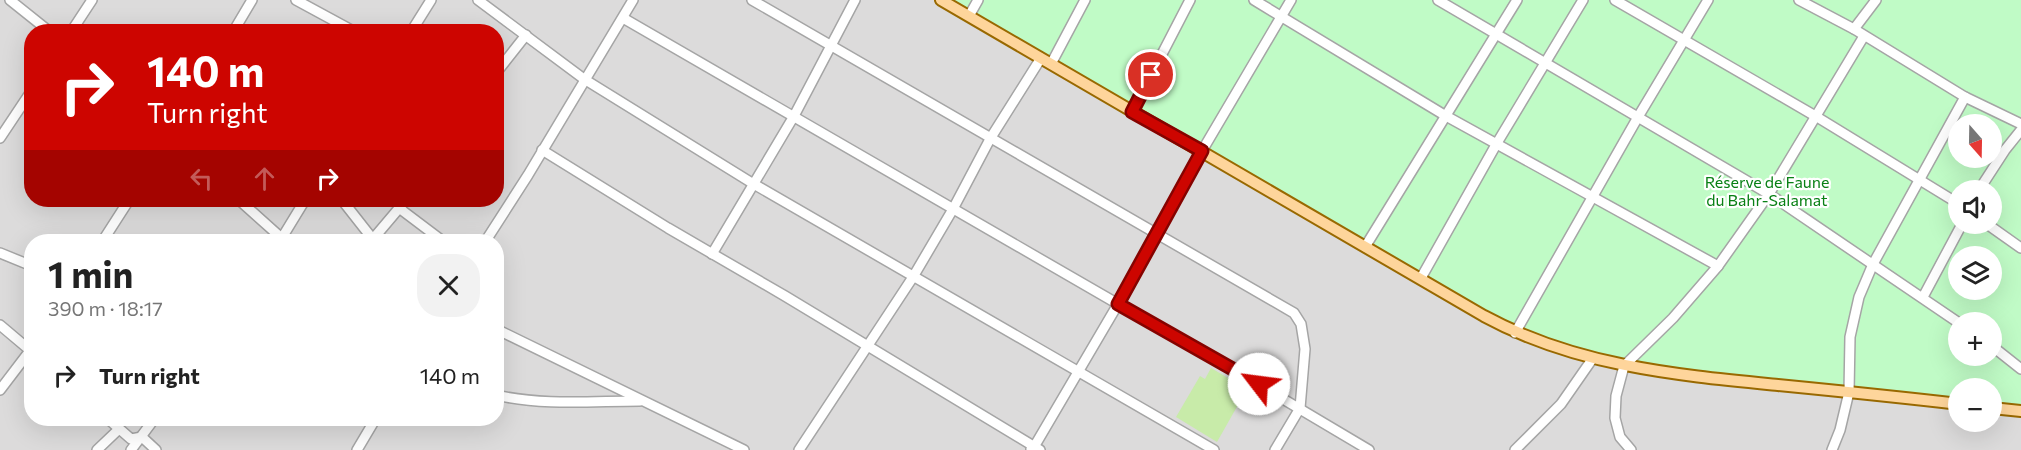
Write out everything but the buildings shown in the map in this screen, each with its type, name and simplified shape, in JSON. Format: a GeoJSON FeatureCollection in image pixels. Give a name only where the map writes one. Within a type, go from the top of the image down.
{"type":"FeatureCollection","features":[{"type":"Feature","properties":{"kind":"main road"},"geometry":{"type":"LineString","coordinates":[[941,0],[1515,333],[1551,346],[1624,366],[1704,377],[1948,403]]}},
{"type":"Feature","properties":{"kind":"main road"},"geometry":{"type":"LineString","coordinates":[[2002,409],[2021,411]]}},
{"type":"Feature","properties":{"kind":"street"},"geometry":{"type":"LineString","coordinates":[[10,0],[40,24]]}},
{"type":"Feature","properties":{"kind":"street"},"geometry":{"type":"LineString","coordinates":[[76,24],[92,0]]}},
{"type":"Feature","properties":{"kind":"street"},"geometry":{"type":"LineString","coordinates":[[238,24],[252,0]]}},
{"type":"Feature","properties":{"kind":"street"},"geometry":{"type":"LineString","coordinates":[[296,0],[340,24]]}},
{"type":"Feature","properties":{"kind":"street"},"geometry":{"type":"LineString","coordinates":[[416,24],[431,0]]}},
{"type":"Feature","properties":{"kind":"street"},"geometry":{"type":"LineString","coordinates":[[477,0],[584,79],[752,183],[1214,450]]}},
{"type":"Feature","properties":{"kind":"street"},"geometry":{"type":"LineString","coordinates":[[490,234],[633,0]]}},
{"type":"Feature","properties":{"kind":"street"},"geometry":{"type":"LineString","coordinates":[[752,0],[1294,313],[1301,324],[1305,348],[1300,408],[1275,450]]}},
{"type":"Feature","properties":{"kind":"street"},"geometry":{"type":"LineString","coordinates":[[712,254],[752,183],[794,116],[855,0]]}},
{"type":"Feature","properties":{"kind":"street"},"geometry":{"type":"LineString","coordinates":[[969,16],[978,0]]}},
{"type":"Feature","properties":{"kind":"street"},"geometry":{"type":"LineString","coordinates":[[1052,64],[1085,0]]}},
{"type":"Feature","properties":{"kind":"street"},"geometry":{"type":"LineString","coordinates":[[1132,112],[1190,0]]}},
{"type":"Feature","properties":{"kind":"street"},"geometry":{"type":"LineString","coordinates":[[1254,0],[1446,116],[1718,266]]}},
{"type":"Feature","properties":{"kind":"street"},"geometry":{"type":"LineString","coordinates":[[542,150],[1035,449],[1157,235],[1202,151],[1291,0]]}},
{"type":"Feature","properties":{"kind":"street"},"geometry":{"type":"LineString","coordinates":[[1438,0],[1769,194],[1948,315]]}},
{"type":"Feature","properties":{"kind":"street"},"geometry":{"type":"LineString","coordinates":[[1365,247],[1517,0]]}},
{"type":"Feature","properties":{"kind":"street"},"geometry":{"type":"LineString","coordinates":[[1421,278],[1497,143],[1583,0]]}},
{"type":"Feature","properties":{"kind":"street"},"geometry":{"type":"LineString","coordinates":[[1615,0],[1817,117],[1948,197]]}},
{"type":"Feature","properties":{"kind":"street"},"geometry":{"type":"LineString","coordinates":[[1515,333],[1638,117],[1708,0]]}},
{"type":"Feature","properties":{"kind":"street"},"geometry":{"type":"LineString","coordinates":[[1801,0],[1854,29],[1965,97],[2021,124]]}},
{"type":"Feature","properties":{"kind":"street"},"geometry":{"type":"LineString","coordinates":[[1854,29],[1876,0]]}},
{"type":"Feature","properties":{"kind":"street"},"geometry":{"type":"LineString","coordinates":[[622,18],[1199,349],[1369,450]]}},
{"type":"Feature","properties":{"kind":"street"},"geometry":{"type":"LineString","coordinates":[[504,63],[525,35]]}},
{"type":"Feature","properties":{"kind":"street"},"geometry":{"type":"LineString","coordinates":[[1631,450],[1620,437],[1615,418],[1616,396],[1624,366],[1688,302],[1718,266],[1769,194],[1864,36]]}},
{"type":"Feature","properties":{"kind":"street"},"geometry":{"type":"LineString","coordinates":[[799,450],[913,276],[953,209],[990,139],[1041,58]]}},
{"type":"Feature","properties":{"kind":"street"},"geometry":{"type":"LineString","coordinates":[[1832,450],[1840,430],[1849,392],[1850,337],[1854,315],[1873,264],[1922,179],[1965,97]]}},
{"type":"Feature","properties":{"kind":"street"},"geometry":{"type":"LineString","coordinates":[[0,138],[24,102]]}},
{"type":"Feature","properties":{"kind":"street"},"geometry":{"type":"LineString","coordinates":[[1986,180],[2021,130]]}},
{"type":"Feature","properties":{"kind":"street"},"geometry":{"type":"LineString","coordinates":[[109,234],[125,207]]}},
{"type":"Feature","properties":{"kind":"street"},"geometry":{"type":"LineString","coordinates":[[247,207],[276,234]]}},
{"type":"Feature","properties":{"kind":"street"},"geometry":{"type":"LineString","coordinates":[[285,234],[301,207]]}},
{"type":"Feature","properties":{"kind":"street"},"geometry":{"type":"LineString","coordinates":[[348,207],[369,234]]}},
{"type":"Feature","properties":{"kind":"street"},"geometry":{"type":"LineString","coordinates":[[379,234],[399,208],[433,234]]}},
{"type":"Feature","properties":{"kind":"street"},"geometry":{"type":"LineString","coordinates":[[1923,297],[1957,234]]}},
{"type":"Feature","properties":{"kind":"street"},"geometry":{"type":"LineString","coordinates":[[2001,234],[2021,248]]}},
{"type":"Feature","properties":{"kind":"street"},"geometry":{"type":"LineString","coordinates":[[0,253],[24,263]]}},
{"type":"Feature","properties":{"kind":"street"},"geometry":{"type":"LineString","coordinates":[[0,326],[24,345]]}},
{"type":"Feature","properties":{"kind":"street"},"geometry":{"type":"LineString","coordinates":[[504,333],[744,450]]}},
{"type":"Feature","properties":{"kind":"street"},"geometry":{"type":"LineString","coordinates":[[2002,354],[2021,369]]}},
{"type":"Feature","properties":{"kind":"street"},"geometry":{"type":"LineString","coordinates":[[1515,450],[1562,404],[1593,358]]}},
{"type":"Feature","properties":{"kind":"street"},"geometry":{"type":"LineString","coordinates":[[0,390],[24,359]]}},
{"type":"Feature","properties":{"kind":"street"},"geometry":{"type":"LineString","coordinates":[[504,397],[549,402],[644,400]]}},
{"type":"Feature","properties":{"kind":"street"},"geometry":{"type":"LineString","coordinates":[[116,426],[131,439],[142,437]]}},
{"type":"Feature","properties":{"kind":"street"},"geometry":{"type":"LineString","coordinates":[[131,450],[150,426]]}},
{"type":"Feature","properties":{"kind":"street"},"geometry":{"type":"LineString","coordinates":[[357,450],[371,426]]}},
{"type":"Feature","properties":{"kind":"street"},"geometry":{"type":"LineString","coordinates":[[97,450],[119,429]]}},
{"type":"Feature","properties":{"kind":"street"},"geometry":{"type":"LineString","coordinates":[[142,437],[156,450]]}},
{"type":"Feature","properties":{"kind":"shaded area"},"geometry":{"type":"Polygon","coordinates":[[[0,0],[2021,0],[2021,450],[0,450],[0,0]]]}},
{"type":"Feature","properties":{"kind":"green space","name":"Réserve de Faune du Bahr-Salamat"},"geometry":{"type":"Polygon","coordinates":[[[941,0],[2021,0],[2021,411],[2002,409],[2002,378],[1948,378],[1948,403],[1704,377],[1542,344],[941,0]]]}},
{"type":"Feature","properties":{"kind":"green space"},"geometry":{"type":"Polygon","coordinates":[[[1211,368],[1247,389],[1217,442],[1176,417],[1200,376],[1205,379],[1211,368]]]}},
{"type":"Feature","properties":{"kind":"route"},"geometry":{"type":"LineString","coordinates":[[1151,75],[1132,112],[1202,151],[1118,304],[1259,384]]}}]}
